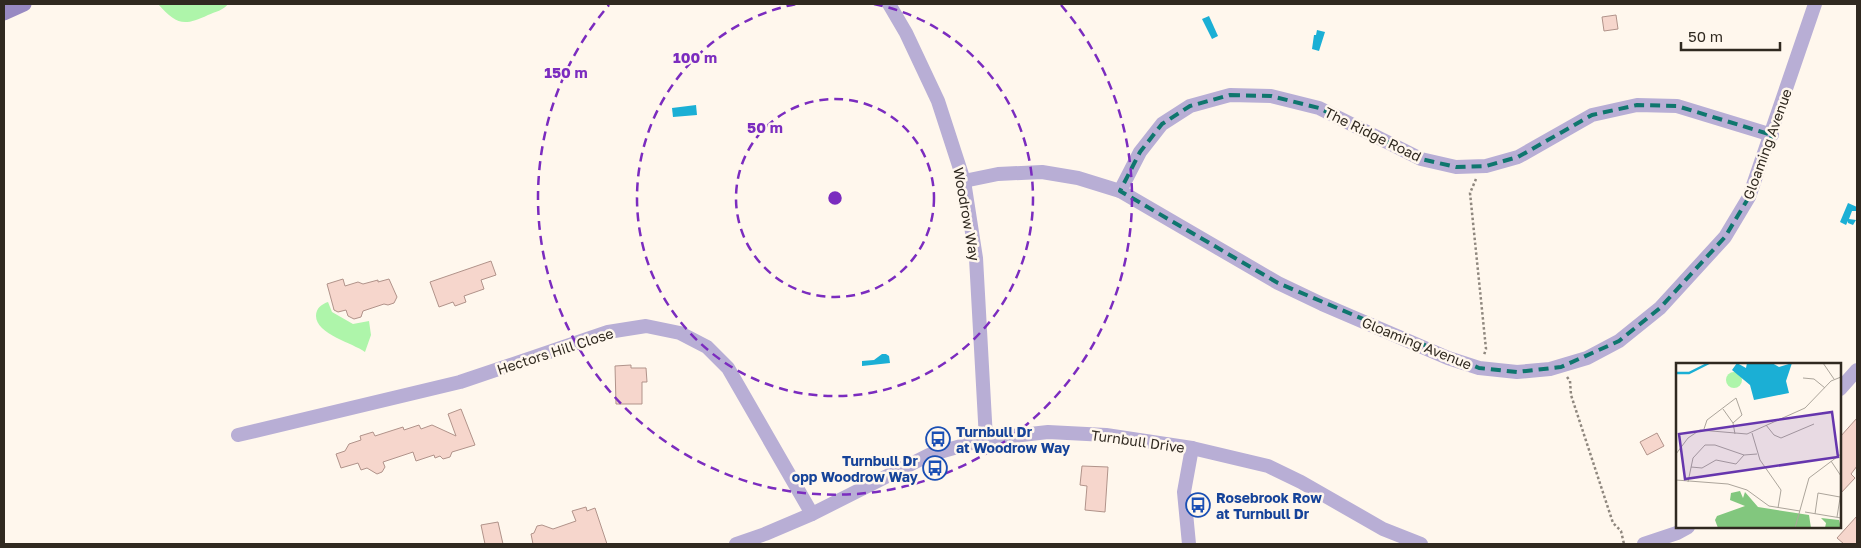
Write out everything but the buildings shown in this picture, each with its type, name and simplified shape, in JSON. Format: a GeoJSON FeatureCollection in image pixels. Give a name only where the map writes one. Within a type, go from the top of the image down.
{"type":"FeatureCollection","features":[{"type":"Feature","properties":{"kind":"main road"},"geometry":{"type":"LineString","coordinates":[[4,13],[24,4]]}},
{"type":"Feature","properties":{"kind":"street","name":"Woodrow Way"},"geometry":{"type":"LineString","coordinates":[[889,4],[906,33],[938,102],[964,181],[976,258],[986,439]]}},
{"type":"Feature","properties":{"kind":"street","name":"Gloaming Avenue"},"geometry":{"type":"LineString","coordinates":[[964,181],[998,174],[1042,172],[1078,178],[1120,191],[1278,283],[1448,358],[1480,368],[1517,372],[1561,367],[1587,358],[1619,341],[1660,308],[1725,236],[1749,197],[1816,4]]}},
{"type":"Feature","properties":{"kind":"street","name":"The Ridge Road"},"geometry":{"type":"LineString","coordinates":[[1120,191],[1140,152],[1162,124],[1190,106],[1230,95],[1272,96],[1319,108],[1421,159],[1456,167],[1486,166],[1518,157],[1592,115],[1637,105],[1677,106],[1772,135]]}},
{"type":"Feature","properties":{"kind":"street","name":"Hectors Hill Close"},"geometry":{"type":"LineString","coordinates":[[238,435],[460,382],[608,332],[646,326],[680,333],[706,346],[728,368],[812,514]]}},
{"type":"Feature","properties":{"kind":"street"},"geometry":{"type":"LineString","coordinates":[[1841,388],[1857,370]]}},
{"type":"Feature","properties":{"kind":"street","name":"Turnbull Drive"},"geometry":{"type":"LineString","coordinates":[[736,544],[812,514],[929,455],[986,439],[1048,432],[1106,435],[1192,448],[1268,466],[1301,482],[1383,529],[1421,544]]}},
{"type":"Feature","properties":{"kind":"street"},"geometry":{"type":"LineString","coordinates":[[1189,544],[1184,492],[1192,448]]}},
{"type":"Feature","properties":{"kind":"street"},"geometry":{"type":"LineString","coordinates":[[1644,544],[1686,528]]}},
{"type":"Feature","properties":{"kind":"path"},"geometry":{"type":"LineString","coordinates":[[1475,166],[1476,182],[1470,193],[1486,349],[1480,368]]}},
{"type":"Feature","properties":{"kind":"path"},"geometry":{"type":"LineString","coordinates":[[1561,367],[1570,381],[1571,395],[1613,523],[1621,531],[1624,544]]}},
{"type":"Feature","properties":{"kind":"highlighted area"},"geometry":{"type":"Polygon","coordinates":[[[1230,95],[1271,96],[1319,108],[1421,159],[1456,167],[1486,166],[1518,157],[1592,115],[1637,105],[1677,106],[1772,135],[1749,197],[1725,237],[1660,308],[1619,341],[1561,367],[1517,372],[1479,368],[1278,283],[1120,191],[1140,152],[1162,124],[1190,106],[1230,95]]]}},
{"type":"Feature","properties":{"kind":"green space"},"geometry":{"type":"Polygon","coordinates":[[[158,4],[228,4],[219,11],[199,19],[180,22],[170,16],[158,4]]]}},
{"type":"Feature","properties":{"kind":"green space"},"geometry":{"type":"Polygon","coordinates":[[[328,302],[332,312],[353,324],[369,321],[371,335],[365,352],[322,328],[316,316],[317,311],[328,302]]]}},
{"type":"Feature","properties":{"kind":"water"},"geometry":{"type":"Polygon","coordinates":[[[1209,16],[1218,36],[1212,39],[1202,19],[1209,16]]]}},
{"type":"Feature","properties":{"kind":"water"},"geometry":{"type":"Polygon","coordinates":[[[1317,30],[1325,32],[1319,51],[1312,49],[1314,35],[1316,35],[1317,30]]]}},
{"type":"Feature","properties":{"kind":"water"},"geometry":{"type":"Polygon","coordinates":[[[696,105],[697,115],[673,117],[672,108],[696,105]]]}},
{"type":"Feature","properties":{"kind":"water"},"geometry":{"type":"Polygon","coordinates":[[[1848,203],[1857,207],[1857,211],[1852,211],[1849,219],[1856,220],[1853,225],[1848,223],[1848,221],[1846,225],[1840,222],[1848,203]]]}},
{"type":"Feature","properties":{"kind":"water"},"geometry":{"type":"Polygon","coordinates":[[[882,354],[889,356],[890,363],[862,366],[862,361],[874,360],[882,354]]]}},
{"type":"Feature","properties":{"kind":"place","name":"Turnbull Dr at Woodrow Way"},"geometry":{"type":"Point","coordinates":[938,439]}},
{"type":"Feature","properties":{"kind":"place","name":"Turnbull Dr opp Woodrow Way"},"geometry":{"type":"Point","coordinates":[935,468]}},
{"type":"Feature","properties":{"kind":"place","name":"Rosebrook Row at Turnbull Dr"},"geometry":{"type":"Point","coordinates":[1198,505]}}]}
